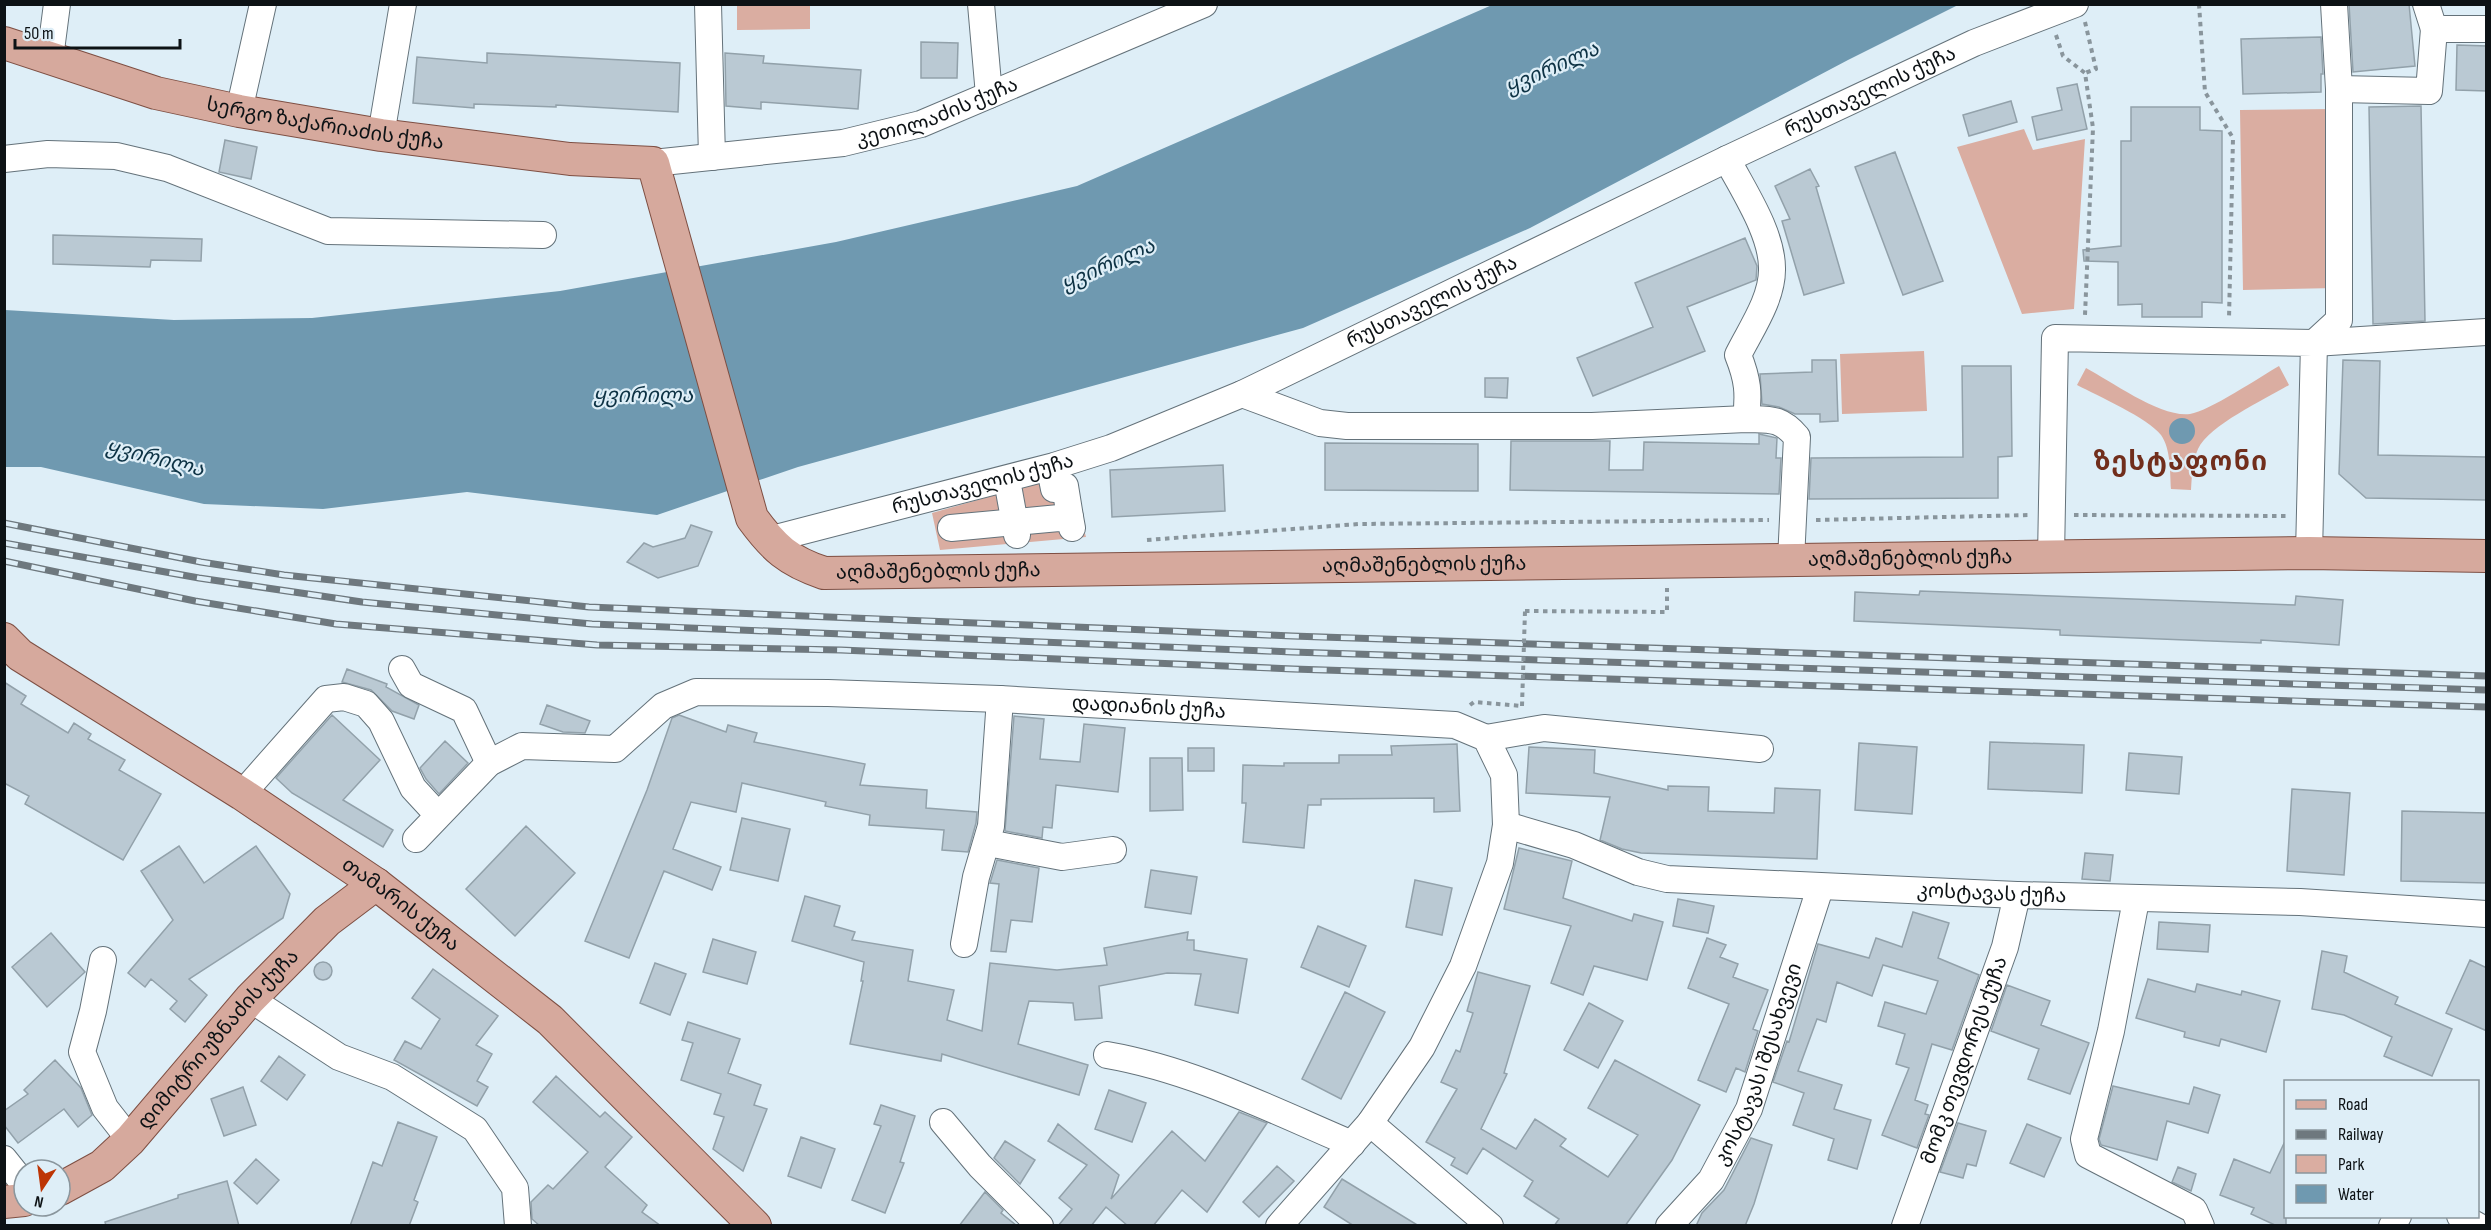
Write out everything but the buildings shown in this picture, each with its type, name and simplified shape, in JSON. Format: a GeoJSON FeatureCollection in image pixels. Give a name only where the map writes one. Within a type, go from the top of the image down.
{"type":"FeatureCollection","features":[{"type":"Feature","properties":{"kind":"main road","name":"სერგო ზაქარიაძის ქუჩა"},"geometry":{"type":"LineString","coordinates":[[4,43],[156,93],[239,111],[381,135],[570,159],[653,163]]}},
{"type":"Feature","properties":{"kind":"main road"},"geometry":{"type":"LineString","coordinates":[[653,163],[760,529]]}},
{"type":"Feature","properties":{"kind":"main road","name":"აღმაშენებლის ქუჩა"},"geometry":{"type":"LineString","coordinates":[[760,529],[798,564],[824,573],[2309,553],[2487,556]]}},
{"type":"Feature","properties":{"kind":"main road","name":"თამარის ქუჩა"},"geometry":{"type":"LineString","coordinates":[[5,639],[20,655],[242,794],[376,884],[550,1020],[755,1226]]}},
{"type":"Feature","properties":{"kind":"main road","name":"დიმიტრი უზნაძის ქუჩა"},"geometry":{"type":"LineString","coordinates":[[72,1182],[102,1166],[130,1140],[250,999],[327,921],[376,884]]}},
{"type":"Feature","properties":{"kind":"street"},"geometry":{"type":"LineString","coordinates":[[50,58],[57,4]]}},
{"type":"Feature","properties":{"kind":"street"},"geometry":{"type":"LineString","coordinates":[[239,111],[263,4]]}},
{"type":"Feature","properties":{"kind":"street"},"geometry":{"type":"LineString","coordinates":[[381,135],[403,4]]}},
{"type":"Feature","properties":{"kind":"street"},"geometry":{"type":"LineString","coordinates":[[708,4],[712,157]]}},
{"type":"Feature","properties":{"kind":"street"},"geometry":{"type":"LineString","coordinates":[[981,4],[989,95]]}},
{"type":"Feature","properties":{"kind":"street","name":"კეთილაძის ქუჩა"},"geometry":{"type":"LineString","coordinates":[[653,163],[843,143],[921,124],[1204,4]]}},
{"type":"Feature","properties":{"kind":"street","name":"რუსთაველის ქუჩა"},"geometry":{"type":"LineString","coordinates":[[760,529],[1065,462],[1111,448],[1242,394],[1727,159],[1974,43],[2075,4]]}},
{"type":"Feature","properties":{"kind":"street"},"geometry":{"type":"LineString","coordinates":[[2309,553],[2314,343],[2339,320],[2339,88],[2334,4]]}},
{"type":"Feature","properties":{"kind":"street"},"geometry":{"type":"LineString","coordinates":[[2339,88],[2429,90],[2434,29],[2426,4]]}},
{"type":"Feature","properties":{"kind":"street"},"geometry":{"type":"LineString","coordinates":[[2434,29],[2487,29]]}},
{"type":"Feature","properties":{"kind":"street"},"geometry":{"type":"LineString","coordinates":[[4,159],[48,154],[116,156],[168,168],[328,231],[543,235]]}},
{"type":"Feature","properties":{"kind":"street"},"geometry":{"type":"LineString","coordinates":[[1727,159],[1770,248],[1773,269],[1770,287],[1738,355],[1746,376],[1749,394],[1746,419]]}},
{"type":"Feature","properties":{"kind":"street"},"geometry":{"type":"LineString","coordinates":[[2051,557],[2055,338],[2314,343],[2487,332]]}},
{"type":"Feature","properties":{"kind":"street"},"geometry":{"type":"LineString","coordinates":[[1242,394],[1320,423],[1347,426],[1592,426],[1746,419],[1786,424],[1797,437],[1791,560]]}},
{"type":"Feature","properties":{"kind":"street"},"geometry":{"type":"LineString","coordinates":[[951,528],[1016,528],[1071,523],[1065,486],[1054,489],[1052,479]]}},
{"type":"Feature","properties":{"kind":"street"},"geometry":{"type":"LineString","coordinates":[[1009,491],[1016,528]]}},
{"type":"Feature","properties":{"kind":"street"},"geometry":{"type":"LineString","coordinates":[[402,669],[411,685],[464,710],[489,763]]}},
{"type":"Feature","properties":{"kind":"street","name":"დადიანის ქუჩა"},"geometry":{"type":"LineString","coordinates":[[416,838],[489,763],[522,746],[615,749],[663,706],[696,693],[828,693],[1000,699],[1455,725],[1486,738]]}},
{"type":"Feature","properties":{"kind":"street"},"geometry":{"type":"LineString","coordinates":[[242,794],[326,699],[344,697],[366,704],[381,721],[413,788],[437,814]]}},
{"type":"Feature","properties":{"kind":"street"},"geometry":{"type":"LineString","coordinates":[[964,944],[976,877],[988,843],[991,826],[1000,699]]}},
{"type":"Feature","properties":{"kind":"street"},"geometry":{"type":"LineString","coordinates":[[1279,1226],[1370,1123],[1422,1047],[1463,966],[1500,863],[1506,825],[1504,775],[1486,738],[1544,728],[1760,749]]}},
{"type":"Feature","properties":{"kind":"street","name":"კოსტავას ქუჩა"},"geometry":{"type":"LineString","coordinates":[[1506,825],[1574,845],[1638,872],[1667,879],[2017,896],[2300,902],[2487,914]]}},
{"type":"Feature","properties":{"kind":"street"},"geometry":{"type":"LineString","coordinates":[[988,843],[1062,857],[1113,850]]}},
{"type":"Feature","properties":{"kind":"street","name":"კოსტავას I შესახვევი"},"geometry":{"type":"LineString","coordinates":[[1669,1226],[1711,1180],[1749,1109],[1820,888]]}},
{"type":"Feature","properties":{"kind":"street","name":"მომკ თევდორეს ქუჩა"},"geometry":{"type":"LineString","coordinates":[[1905,1226],[2005,947],[2017,896]]}},
{"type":"Feature","properties":{"kind":"street"},"geometry":{"type":"LineString","coordinates":[[2136,900],[2110,1031],[2084,1139],[2088,1155],[2194,1210],[2200,1226]]}},
{"type":"Feature","properties":{"kind":"street"},"geometry":{"type":"LineString","coordinates":[[103,960],[82,1052],[105,1108],[130,1140]]}},
{"type":"Feature","properties":{"kind":"street"},"geometry":{"type":"LineString","coordinates":[[250,999],[339,1057],[392,1077],[475,1128],[515,1188],[518,1226]]}},
{"type":"Feature","properties":{"kind":"street"},"geometry":{"type":"LineString","coordinates":[[1107,1055],[1147,1062],[1227,1090],[1352,1144]]}},
{"type":"Feature","properties":{"kind":"street"},"geometry":{"type":"LineString","coordinates":[[943,1122],[980,1166],[1040,1226]]}},
{"type":"Feature","properties":{"kind":"street"},"geometry":{"type":"LineString","coordinates":[[1370,1123],[1490,1226]]}},
{"type":"Feature","properties":{"kind":"street"},"geometry":{"type":"LineString","coordinates":[[2464,1218],[2478,1226]]}},
{"type":"Feature","properties":{"kind":"path"},"geometry":{"type":"LineString","coordinates":[[2199,4],[2205,92],[2233,138],[2229,325]]}},
{"type":"Feature","properties":{"kind":"path"},"geometry":{"type":"LineString","coordinates":[[2049,15],[2063,56],[2085,73],[2093,128],[2086,338]]}},
{"type":"Feature","properties":{"kind":"path"},"geometry":{"type":"LineString","coordinates":[[2085,73],[2096,69],[2087,30]]}},
{"type":"Feature","properties":{"kind":"path"},"geometry":{"type":"LineString","coordinates":[[1135,541],[1359,524],[2051,516],[2310,516]]}},
{"type":"Feature","properties":{"kind":"path"},"geometry":{"type":"LineString","coordinates":[[1474,702],[1522,706],[1525,610],[1667,612],[1668,562]]}},
{"type":"Feature","properties":{"kind":"green space"},"geometry":{"type":"Polygon","coordinates":[[[737,5],[810,5],[810,29],[737,30],[737,5]]]}},
{"type":"Feature","properties":{"kind":"green space"},"geometry":{"type":"Polygon","coordinates":[[[2334,109],[2336,288],[2243,290],[2240,110],[2334,109]]]}},
{"type":"Feature","properties":{"kind":"green space"},"geometry":{"type":"Polygon","coordinates":[[[2024,129],[2033,150],[2085,139],[2074,309],[2022,314],[1957,147],[2024,129]]]}},
{"type":"Feature","properties":{"kind":"green space"},"geometry":{"type":"Polygon","coordinates":[[[1924,351],[1927,411],[1842,414],[1840,354],[1924,351]]]}},
{"type":"Feature","properties":{"kind":"green space"},"geometry":{"type":"Polygon","coordinates":[[[2279,366],[2289,385],[2226,422],[2204,440],[2195,459],[2191,490],[2171,489],[2167,447],[2155,428],[2077,385],[2086,368],[2152,405],[2179,414],[2190,414],[2222,400],[2279,366]]]}},
{"type":"Feature","properties":{"kind":"green space"},"geometry":{"type":"Polygon","coordinates":[[[1069,474],[1086,537],[940,550],[932,513],[1069,474]]]}},
{"type":"Feature","properties":{"kind":"water","name":"ყვირილა"},"geometry":{"type":"Polygon","coordinates":[[[1492,5],[1958,5],[1848,60],[1530,228],[1303,328],[798,467],[657,515],[467,492],[323,509],[204,504],[41,467],[5,467],[5,310],[174,320],[312,318],[560,291],[836,242],[1077,186],[1492,5]]]}},
{"type":"Feature","properties":{"kind":"water"},"geometry":{"type":"Polygon","coordinates":[[[2182,418],[2191,422],[2195,431],[2191,440],[2182,444],[2173,440],[2169,431],[2173,422],[2182,418]]]}},
{"type":"Feature","properties":{"kind":"railway"},"geometry":{"type":"LineString","coordinates":[[4,523],[201,562],[284,575],[589,607],[1292,636],[2486,676]]}},
{"type":"Feature","properties":{"kind":"railway"},"geometry":{"type":"LineString","coordinates":[[4,543],[199,578],[362,602],[592,624],[1292,652],[2486,690]]}},
{"type":"Feature","properties":{"kind":"railway"},"geometry":{"type":"LineString","coordinates":[[4,561],[195,601],[336,624],[597,645],[841,650],[1293,669],[2486,707]]}},
{"type":"Feature","properties":{"kind":"district","name":"ზესტაფონი"},"geometry":{"type":"Point","coordinates":[2181,462]}}]}
